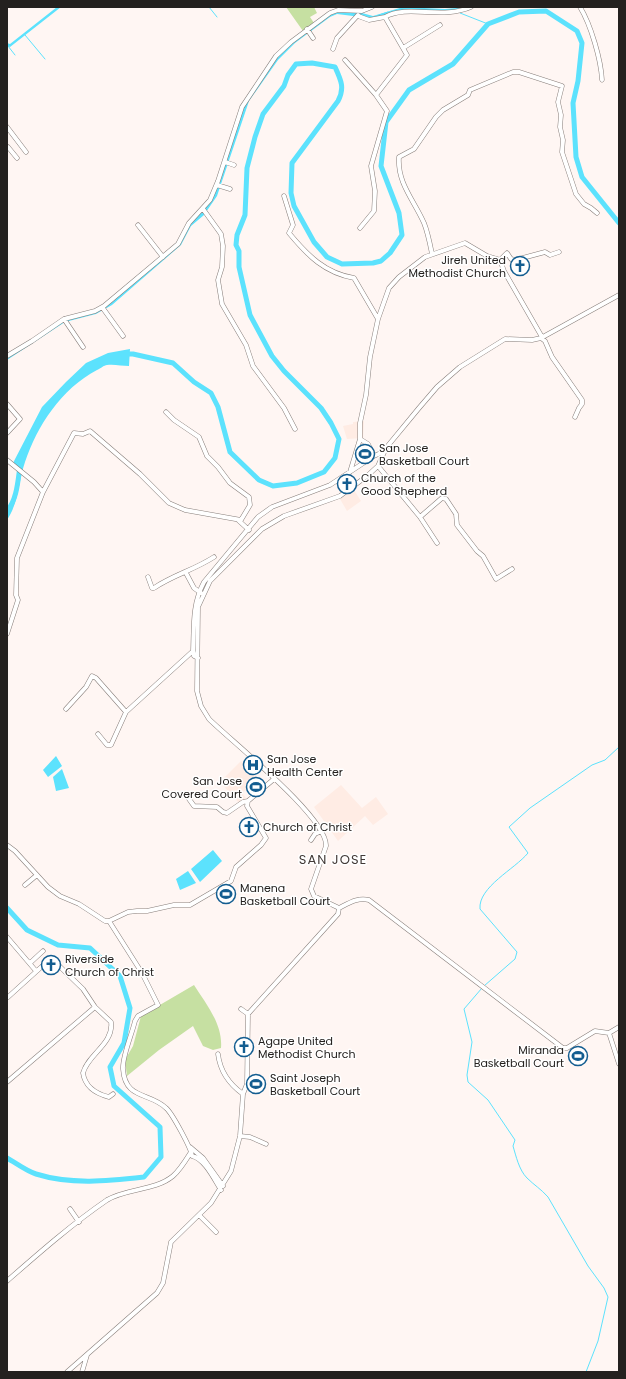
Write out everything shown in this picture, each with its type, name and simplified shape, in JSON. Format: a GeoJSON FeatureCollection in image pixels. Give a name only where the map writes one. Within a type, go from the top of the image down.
{"type":"FeatureCollection","features":[{"type":"Feature","properties":{"kind":"street"},"geometry":{"type":"LineString","coordinates":[[333,49],[337,38],[359,13],[372,7]]}},
{"type":"Feature","properties":{"kind":"street"},"geometry":{"type":"LineString","coordinates":[[7,356],[15,355],[63,321],[92,313],[103,308],[163,257],[178,247],[185,237],[189,223],[204,210],[216,193],[229,155],[242,107],[252,95],[279,53],[330,13],[338,10],[359,13],[369,20],[385,17],[398,12],[457,13],[471,7]]}},
{"type":"Feature","properties":{"kind":"street"},"geometry":{"type":"LineString","coordinates":[[580,7],[588,23],[599,60],[602,80]]}},
{"type":"Feature","properties":{"kind":"street"},"geometry":{"type":"LineString","coordinates":[[376,95],[406,57],[403,48],[385,17]]}},
{"type":"Feature","properties":{"kind":"street"},"geometry":{"type":"LineString","coordinates":[[403,48],[440,25]]}},
{"type":"Feature","properties":{"kind":"street"},"geometry":{"type":"LineString","coordinates":[[308,31],[313,38]]}},
{"type":"Feature","properties":{"kind":"street"},"geometry":{"type":"LineString","coordinates":[[345,60],[376,95],[387,111],[371,166],[375,191],[374,211],[360,228]]}},
{"type":"Feature","properties":{"kind":"street"},"geometry":{"type":"LineString","coordinates":[[432,254],[424,224],[416,206],[403,187],[399,157],[414,149],[436,117],[443,110],[468,95],[470,90],[513,72],[519,72],[562,86],[558,102],[560,127],[563,140],[562,152],[576,194],[584,204],[592,208],[597,213]]}},
{"type":"Feature","properties":{"kind":"street"},"geometry":{"type":"LineString","coordinates":[[236,127],[241,129]]}},
{"type":"Feature","properties":{"kind":"street"},"geometry":{"type":"LineString","coordinates":[[7,128],[26,152]]}},
{"type":"Feature","properties":{"kind":"street"},"geometry":{"type":"LineString","coordinates":[[7,138],[12,134]]}},
{"type":"Feature","properties":{"kind":"street"},"geometry":{"type":"LineString","coordinates":[[17,140],[8,147],[17,158]]}},
{"type":"Feature","properties":{"kind":"street"},"geometry":{"type":"LineString","coordinates":[[226,162],[234,165]]}},
{"type":"Feature","properties":{"kind":"street"},"geometry":{"type":"LineString","coordinates":[[220,183],[230,189]]}},
{"type":"Feature","properties":{"kind":"street"},"geometry":{"type":"LineString","coordinates":[[284,196],[286,207],[293,221],[293,225],[289,233],[326,269],[338,275],[354,278],[378,319]]}},
{"type":"Feature","properties":{"kind":"street"},"geometry":{"type":"LineString","coordinates":[[204,210],[221,234],[223,246],[222,267],[218,280],[222,304],[246,345],[256,370],[284,408],[295,429]]}},
{"type":"Feature","properties":{"kind":"street"},"geometry":{"type":"LineString","coordinates":[[138,225],[163,257]]}},
{"type":"Feature","properties":{"kind":"street"},"geometry":{"type":"LineString","coordinates":[[350,472],[360,439],[360,423],[364,407],[370,357],[378,319],[391,284],[432,254],[467,243],[487,256],[500,260]]}},
{"type":"Feature","properties":{"kind":"street"},"geometry":{"type":"LineString","coordinates":[[500,260],[507,253],[515,260],[546,252],[550,254],[559,252]]}},
{"type":"Feature","properties":{"kind":"street"},"geometry":{"type":"LineString","coordinates":[[500,260],[504,271],[545,341],[552,357],[582,400],[582,404],[575,417]]}},
{"type":"Feature","properties":{"kind":"street"},"geometry":{"type":"LineString","coordinates":[[198,658],[194,656],[193,651],[195,605],[201,593],[210,581],[262,529],[284,516],[340,496],[358,484],[378,466],[384,452],[437,387],[460,367],[505,339],[532,340],[542,338],[619,295]]}},
{"type":"Feature","properties":{"kind":"street"},"geometry":{"type":"LineString","coordinates":[[103,308],[123,336]]}},
{"type":"Feature","properties":{"kind":"street"},"geometry":{"type":"LineString","coordinates":[[63,321],[83,347]]}},
{"type":"Feature","properties":{"kind":"street"},"geometry":{"type":"LineString","coordinates":[[7,404],[20,419],[7,433]]}},
{"type":"Feature","properties":{"kind":"street"},"geometry":{"type":"LineString","coordinates":[[166,412],[174,420],[198,437],[207,456],[218,467],[230,483],[249,497],[250,505],[241,520],[238,520]]}},
{"type":"Feature","properties":{"kind":"street"},"geometry":{"type":"LineString","coordinates":[[7,634],[18,600],[16,595],[17,558],[44,492],[74,433],[83,434],[90,431],[140,474],[169,502],[185,510],[238,520],[249,530]]}},
{"type":"Feature","properties":{"kind":"street"},"geometry":{"type":"LineString","coordinates":[[360,439],[368,444],[374,456]]}},
{"type":"Feature","properties":{"kind":"street"},"geometry":{"type":"LineString","coordinates":[[384,452],[374,456],[330,485],[272,507],[258,517],[249,530],[204,582],[198,607],[197,691],[201,706],[209,719],[274,779],[300,805],[322,831],[326,840],[326,846],[313,882],[312,894],[330,905],[339,908],[363,898],[370,900],[563,1048],[576,1044],[595,1031],[609,1033],[619,1027]]}},
{"type":"Feature","properties":{"kind":"street"},"geometry":{"type":"LineString","coordinates":[[9,462],[44,492]]}},
{"type":"Feature","properties":{"kind":"street"},"geometry":{"type":"LineString","coordinates":[[378,466],[420,518],[437,543]]}},
{"type":"Feature","properties":{"kind":"street"},"geometry":{"type":"LineString","coordinates":[[420,518],[442,498],[446,498],[456,514],[457,525],[477,551],[483,556],[496,579],[512,568]]}},
{"type":"Feature","properties":{"kind":"street"},"geometry":{"type":"LineString","coordinates":[[239,541],[245,547]]}},
{"type":"Feature","properties":{"kind":"street"},"geometry":{"type":"LineString","coordinates":[[148,577],[153,588],[173,576],[186,573],[214,557]]}},
{"type":"Feature","properties":{"kind":"street"},"geometry":{"type":"LineString","coordinates":[[186,573],[194,588],[201,593]]}},
{"type":"Feature","properties":{"kind":"street"},"geometry":{"type":"LineString","coordinates":[[98,734],[107,745],[111,745],[126,712],[193,651]]}},
{"type":"Feature","properties":{"kind":"street"},"geometry":{"type":"LineString","coordinates":[[66,709],[86,687],[92,676],[94,676],[126,712]]}},
{"type":"Feature","properties":{"kind":"street"},"geometry":{"type":"LineString","coordinates":[[189,799],[194,806],[218,807],[225,813],[248,801],[274,779]]}},
{"type":"Feature","properties":{"kind":"street"},"geometry":{"type":"LineString","coordinates":[[109,922],[133,912],[174,905],[190,905],[231,881],[236,867],[262,845],[266,838],[247,806],[248,801]]}},
{"type":"Feature","properties":{"kind":"street"},"geometry":{"type":"LineString","coordinates":[[311,840],[315,834],[322,831]]}},
{"type":"Feature","properties":{"kind":"street"},"geometry":{"type":"LineString","coordinates":[[7,845],[15,850],[37,875],[60,896],[79,904],[105,921],[109,922],[142,973],[158,1006],[138,1016],[135,1021],[123,1065],[127,1083],[134,1092],[165,1106],[174,1119],[192,1156],[196,1157],[202,1163],[222,1188]]}},
{"type":"Feature","properties":{"kind":"street"},"geometry":{"type":"LineString","coordinates":[[25,885],[37,875]]}},
{"type":"Feature","properties":{"kind":"street"},"geometry":{"type":"LineString","coordinates":[[67,1372],[157,1293],[163,1283],[171,1242],[199,1215],[222,1188],[235,1159],[240,1136],[243,1094],[247,1084],[248,1014],[338,914],[339,908]]}},
{"type":"Feature","properties":{"kind":"street"},"geometry":{"type":"LineString","coordinates":[[7,937],[36,971]]}},
{"type":"Feature","properties":{"kind":"street"},"geometry":{"type":"LineString","coordinates":[[30,963],[43,951]]}},
{"type":"Feature","properties":{"kind":"street"},"geometry":{"type":"LineString","coordinates":[[7,998],[49,960],[53,960],[83,989],[95,1007],[111,1022],[112,1028],[110,1036],[85,1065],[83,1076],[90,1088],[100,1095],[109,1098],[113,1094]]}},
{"type":"Feature","properties":{"kind":"street"},"geometry":{"type":"LineString","coordinates":[[7,1082],[95,1007]]}},
{"type":"Feature","properties":{"kind":"street"},"geometry":{"type":"LineString","coordinates":[[241,1009],[248,1014]]}},
{"type":"Feature","properties":{"kind":"street"},"geometry":{"type":"LineString","coordinates":[[609,1033],[619,1064]]}},
{"type":"Feature","properties":{"kind":"street"},"geometry":{"type":"LineString","coordinates":[[218,1054],[221,1069],[226,1077],[243,1094]]}},
{"type":"Feature","properties":{"kind":"street"},"geometry":{"type":"LineString","coordinates":[[240,1136],[250,1136],[266,1144]]}},
{"type":"Feature","properties":{"kind":"street"},"geometry":{"type":"LineString","coordinates":[[185,1142],[203,1158],[222,1188]]}},
{"type":"Feature","properties":{"kind":"street"},"geometry":{"type":"LineString","coordinates":[[7,1281],[108,1200],[119,1194],[153,1186],[173,1177],[191,1152]]}},
{"type":"Feature","properties":{"kind":"street"},"geometry":{"type":"LineString","coordinates":[[70,1210],[79,1222]]}},
{"type":"Feature","properties":{"kind":"street"},"geometry":{"type":"LineString","coordinates":[[199,1215],[216,1232]]}},
{"type":"Feature","properties":{"kind":"street"},"geometry":{"type":"LineString","coordinates":[[82,1372],[87,1355]]}},
{"type":"Feature","properties":{"kind":"shaded area"},"geometry":{"type":"Polygon","coordinates":[[[364,421],[363,438],[347,439],[343,426],[353,424],[353,422],[364,421]]]}},
{"type":"Feature","properties":{"kind":"shaded area"},"geometry":{"type":"Polygon","coordinates":[[[354,490],[361,501],[347,511],[340,499],[354,490]]]}},
{"type":"Feature","properties":{"kind":"shaded area"},"geometry":{"type":"Polygon","coordinates":[[[241,761],[259,779],[242,793],[246,798],[240,804],[220,782],[241,761]]]}},
{"type":"Feature","properties":{"kind":"shaded area"},"geometry":{"type":"Polygon","coordinates":[[[341,785],[362,808],[376,797],[388,814],[373,825],[365,816],[338,841],[314,807],[341,785]]]}},
{"type":"Feature","properties":{"kind":"green space"},"geometry":{"type":"Polygon","coordinates":[[[286,7],[314,7],[317,13],[310,17],[314,23],[303,31],[286,7]]]}},
{"type":"Feature","properties":{"kind":"green space"},"geometry":{"type":"Polygon","coordinates":[[[194,985],[213,1015],[221,1039],[221,1048],[213,1050],[203,1046],[193,1026],[159,1050],[127,1076],[125,1060],[133,1046],[141,1016],[194,985]]]}},
{"type":"Feature","properties":{"kind":"water"},"geometry":{"type":"Polygon","coordinates":[[[57,7],[61,7],[10,47],[7,46],[7,43],[10,44],[57,7]]]}},
{"type":"Feature","properties":{"kind":"water"},"geometry":{"type":"Polygon","coordinates":[[[403,7],[445,9],[468,7],[457,11],[399,10],[385,16],[369,18],[337,14],[330,17],[295,43],[278,60],[249,101],[217,196],[204,215],[191,226],[181,245],[112,305],[96,314],[65,322],[7,360],[7,358],[64,320],[95,312],[181,243],[190,224],[213,198],[243,106],[273,62],[288,46],[329,14],[339,10],[373,16],[403,7]]]}},
{"type":"Feature","properties":{"kind":"water"},"geometry":{"type":"Polygon","coordinates":[[[130,349],[129,366],[103,366],[72,387],[52,410],[36,435],[30,448],[14,506],[7,520],[7,511],[15,497],[20,469],[13,463],[42,407],[86,363],[108,353],[130,349]]]}},
{"type":"Feature","properties":{"kind":"water"},"geometry":{"type":"Polygon","coordinates":[[[56,756],[62,766],[48,777],[43,770],[56,756]]]}},
{"type":"Feature","properties":{"kind":"water"},"geometry":{"type":"Polygon","coordinates":[[[62,769],[69,788],[56,791],[53,777],[62,769]]]}},
{"type":"Feature","properties":{"kind":"water"},"geometry":{"type":"Polygon","coordinates":[[[213,850],[222,861],[200,882],[191,869],[213,850]]]}},
{"type":"Feature","properties":{"kind":"water"},"geometry":{"type":"Polygon","coordinates":[[[188,871],[196,883],[180,890],[176,879],[188,871]]]}},
{"type":"Feature","properties":{"kind":"waterway"},"geometry":{"type":"LineString","coordinates":[[209,7],[217,17]]}},
{"type":"Feature","properties":{"kind":"waterway"},"geometry":{"type":"LineString","coordinates":[[123,354],[133,354],[173,363],[194,382],[211,393],[218,407],[230,452],[259,480],[273,486],[297,483],[324,472],[335,458],[339,439],[331,423],[321,408],[284,371],[272,356],[250,315],[239,267],[239,251],[236,245],[237,235],[245,215],[247,168],[255,137],[263,114],[284,86],[288,75],[296,64],[312,63],[335,67],[342,88],[338,101],[292,163],[291,193],[294,206],[314,242],[327,257],[342,264],[373,263],[381,261],[390,253],[402,235],[399,213],[381,166],[386,122],[409,90],[453,64],[488,24],[519,12],[546,11],[577,31],[582,43],[578,81],[573,103],[576,157],[582,177],[619,223]]}},
{"type":"Feature","properties":{"kind":"waterway"},"geometry":{"type":"LineString","coordinates":[[379,15],[388,12]]}},
{"type":"Feature","properties":{"kind":"waterway"},"geometry":{"type":"LineString","coordinates":[[460,13],[488,24]]}},
{"type":"Feature","properties":{"kind":"waterway"},"geometry":{"type":"LineString","coordinates":[[25,35],[45,59]]}},
{"type":"Feature","properties":{"kind":"waterway"},"geometry":{"type":"LineString","coordinates":[[8,46],[15,55]]}},
{"type":"Feature","properties":{"kind":"waterway"},"geometry":{"type":"LineString","coordinates":[[7,511],[15,496],[20,466]]}},
{"type":"Feature","properties":{"kind":"waterway"},"geometry":{"type":"LineString","coordinates":[[484,986],[515,959],[517,952],[480,909],[481,901],[485,893],[498,879],[528,853],[509,827],[530,808],[592,765],[605,760],[619,747]]}},
{"type":"Feature","properties":{"kind":"waterway"},"geometry":{"type":"LineString","coordinates":[[7,908],[27,930],[58,945],[90,948],[120,976],[130,1008],[124,1043],[110,1067],[114,1086],[160,1127],[161,1157],[144,1177],[90,1181],[63,1180],[32,1173],[7,1158]]}},
{"type":"Feature","properties":{"kind":"waterway"},"geometry":{"type":"LineString","coordinates":[[482,988],[464,1009],[472,1042],[467,1075],[468,1082],[488,1100],[515,1140],[513,1146],[522,1171],[527,1178],[548,1197],[588,1266],[604,1288],[608,1297],[598,1341],[586,1372]]}},
{"type":"Feature","properties":{"kind":"place","name":"Jireh United Methodist Church"},"geometry":{"type":"Point","coordinates":[520,266]}},
{"type":"Feature","properties":{"kind":"place","name":"San Jose Basketball Court"},"geometry":{"type":"Point","coordinates":[365,454]}},
{"type":"Feature","properties":{"kind":"place","name":"Church of the Good Shepherd"},"geometry":{"type":"Point","coordinates":[347,484]}},
{"type":"Feature","properties":{"kind":"place","name":"San Jose Health Center"},"geometry":{"type":"Point","coordinates":[253,765]}},
{"type":"Feature","properties":{"kind":"place","name":"San Jose Covered Court"},"geometry":{"type":"Point","coordinates":[256,787]}},
{"type":"Feature","properties":{"kind":"place","name":"Church of Christ"},"geometry":{"type":"Point","coordinates":[249,827]}},
{"type":"Feature","properties":{"kind":"place","name":"Manena Basketball Court"},"geometry":{"type":"Point","coordinates":[226,894]}},
{"type":"Feature","properties":{"kind":"place","name":"Riverside Church of Christ"},"geometry":{"type":"Point","coordinates":[51,965]}},
{"type":"Feature","properties":{"kind":"place","name":"Agape United Methodist Church"},"geometry":{"type":"Point","coordinates":[244,1047]}},
{"type":"Feature","properties":{"kind":"place","name":"Miranda Basketball Court"},"geometry":{"type":"Point","coordinates":[578,1056]}},
{"type":"Feature","properties":{"kind":"place","name":"Saint Joseph Basketball Court"},"geometry":{"type":"Point","coordinates":[256,1084]}},
{"type":"Feature","properties":{"kind":"district","name":"SAN JOSE"},"geometry":{"type":"Point","coordinates":[333,859]}}]}
